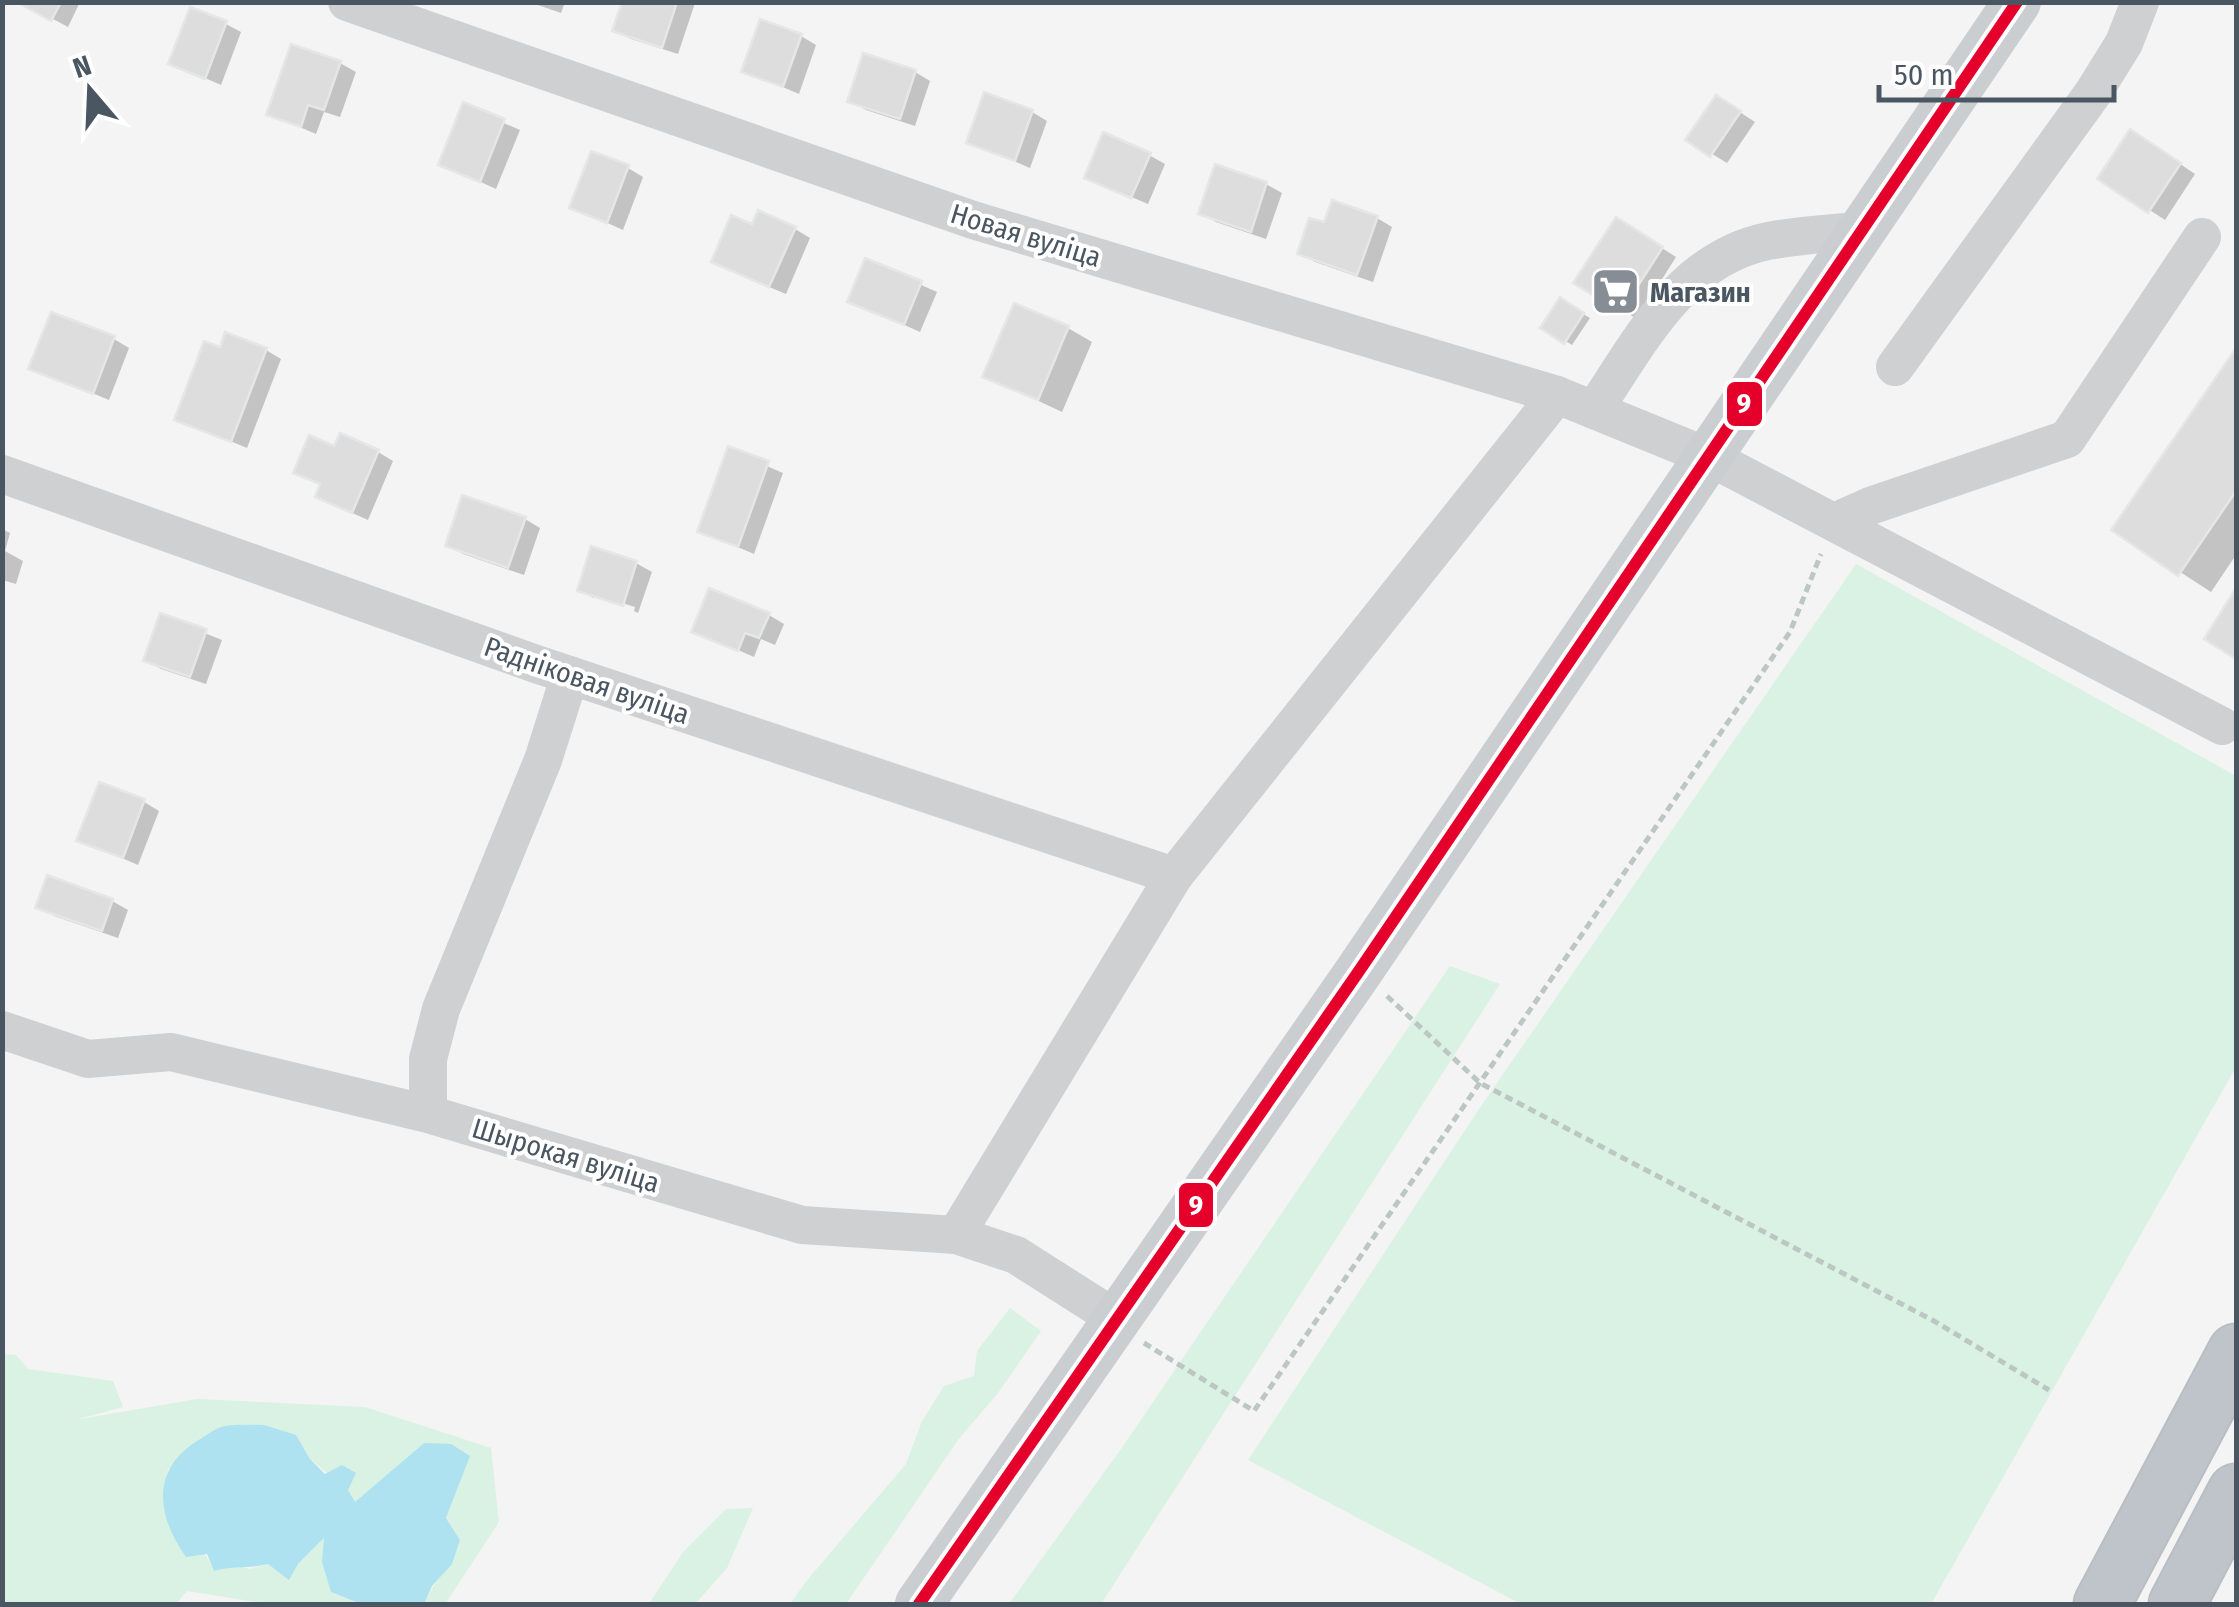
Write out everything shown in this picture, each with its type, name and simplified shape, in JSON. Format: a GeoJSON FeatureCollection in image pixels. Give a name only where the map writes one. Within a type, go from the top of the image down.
{"type":"FeatureCollection","features":[{"type":"Feature","properties":{"kind":"highway"},"geometry":{"type":"LineString","coordinates":[[2102,1604],[2236,1352]]}},
{"type":"Feature","properties":{"kind":"highway"},"geometry":{"type":"LineString","coordinates":[[2176,1604],[2236,1492]]}},
{"type":"Feature","properties":{"kind":"main road"},"geometry":{"type":"LineString","coordinates":[[919,1604],[1359,971],[2017,2]]}},
{"type":"Feature","properties":{"kind":"street","name":"Новая вуліца"},"geometry":{"type":"LineString","coordinates":[[347,2],[974,220],[1557,395],[1708,457],[2222,726]]}},
{"type":"Feature","properties":{"kind":"street"},"geometry":{"type":"LineString","coordinates":[[1895,367],[2094,93],[2124,42],[2140,2]]}},
{"type":"Feature","properties":{"kind":"street"},"geometry":{"type":"LineString","coordinates":[[1594,410],[1676,292],[1700,270],[1767,242],[1862,230]]}},
{"type":"Feature","properties":{"kind":"street"},"geometry":{"type":"LineString","coordinates":[[1834,522],[2067,439],[2202,237]]}},
{"type":"Feature","properties":{"kind":"street"},"geometry":{"type":"LineString","coordinates":[[956,1235],[1174,876],[1557,395]]}},
{"type":"Feature","properties":{"kind":"street","name":"Радніковая вуліца"},"geometry":{"type":"LineString","coordinates":[[2,474],[570,675],[1174,876]]}},
{"type":"Feature","properties":{"kind":"street"},"geometry":{"type":"LineString","coordinates":[[428,1114],[428,1059],[440,1010],[543,760],[570,675]]}},
{"type":"Feature","properties":{"kind":"street","name":"Шырокая вуліца"},"geometry":{"type":"LineString","coordinates":[[2,1030],[88,1059],[172,1052],[428,1114],[802,1226],[956,1235],[1016,1255],[1115,1318]]}},
{"type":"Feature","properties":{"kind":"path"},"geometry":{"type":"LineString","coordinates":[[1115,1318],[1150,1349],[1254,1411],[1790,632],[1834,522]]}},
{"type":"Feature","properties":{"kind":"path"},"geometry":{"type":"LineString","coordinates":[[1359,971],[1480,1083],[1934,1321],[2049,1390]]}},
{"type":"Feature","properties":{"kind":"green space"},"geometry":{"type":"Polygon","coordinates":[[[1856,564],[2236,776],[2236,1067],[1931,1604],[1521,1604],[1248,1460],[1479,1109],[1856,564]]]}},
{"type":"Feature","properties":{"kind":"green space"},"geometry":{"type":"Polygon","coordinates":[[[1450,966],[1500,984],[1101,1604],[1009,1604],[1121,1449],[1450,966]]]}},
{"type":"Feature","properties":{"kind":"green space"},"geometry":{"type":"Polygon","coordinates":[[[1010,1308],[1041,1331],[998,1393],[958,1440],[846,1604],[790,1604],[906,1464],[922,1421],[944,1386],[974,1376],[977,1351],[1010,1308]]]}},
{"type":"Feature","properties":{"kind":"green space"},"geometry":{"type":"Polygon","coordinates":[[[2,1354],[16,1355],[28,1369],[113,1381],[123,1407],[75,1420],[197,1399],[365,1407],[491,1448],[499,1522],[445,1604],[424,1604],[460,1540],[446,1518],[460,1482],[424,1443],[354,1503],[348,1490],[310,1459],[296,1435],[168,1469],[164,1509],[169,1521],[205,1555],[214,1571],[235,1564],[249,1569],[268,1564],[298,1564],[325,1537],[331,1592],[361,1604],[269,1604],[187,1591],[176,1604],[3,1604],[2,1354]]]}},
{"type":"Feature","properties":{"kind":"green space"},"geometry":{"type":"Polygon","coordinates":[[[753,1508],[727,1568],[695,1604],[649,1604],[684,1551],[726,1509],[753,1508]]]}},
{"type":"Feature","properties":{"kind":"water"},"geometry":{"type":"Polygon","coordinates":[[[264,1425],[296,1435],[310,1459],[325,1474],[342,1465],[356,1473],[348,1490],[355,1502],[424,1443],[451,1444],[470,1456],[446,1518],[460,1540],[452,1564],[432,1586],[424,1604],[361,1604],[331,1592],[322,1562],[324,1538],[298,1564],[289,1580],[268,1564],[214,1571],[207,1554],[186,1557],[164,1510],[165,1480],[171,1466],[182,1453],[218,1428],[264,1425]]]}},
{"type":"Feature","properties":{"kind":"building"},"geometry":{"type":"Polygon","coordinates":[[[17,2],[61,2],[51,21],[17,2]]]}},
{"type":"Feature","properties":{"kind":"building"},"geometry":{"type":"Polygon","coordinates":[[[622,2],[677,2],[662,48],[612,31],[622,2]]]}},
{"type":"Feature","properties":{"kind":"building"},"geometry":{"type":"Polygon","coordinates":[[[190,7],[227,21],[205,79],[168,64],[190,7]]]}},
{"type":"Feature","properties":{"kind":"building"},"geometry":{"type":"Polygon","coordinates":[[[760,19],[802,34],[783,87],[741,72],[760,19]]]}},
{"type":"Feature","properties":{"kind":"building"},"geometry":{"type":"Polygon","coordinates":[[[291,44],[341,61],[324,110],[308,105],[301,127],[266,115],[291,44]]]}},
{"type":"Feature","properties":{"kind":"building"},"geometry":{"type":"Polygon","coordinates":[[[863,53],[916,70],[900,119],[847,102],[863,53]]]}},
{"type":"Feature","properties":{"kind":"building"},"geometry":{"type":"Polygon","coordinates":[[[984,92],[1033,110],[1015,161],[966,143],[984,92]]]}},
{"type":"Feature","properties":{"kind":"building"},"geometry":{"type":"Polygon","coordinates":[[[1716,95],[1741,111],[1710,157],[1685,140],[1716,95]]]}},
{"type":"Feature","properties":{"kind":"building"},"geometry":{"type":"Polygon","coordinates":[[[463,102],[505,119],[480,182],[438,165],[463,102]]]}},
{"type":"Feature","properties":{"kind":"building"},"geometry":{"type":"Polygon","coordinates":[[[2130,129],[2181,163],[2148,213],[2097,179],[2130,129]]]}},
{"type":"Feature","properties":{"kind":"building"},"geometry":{"type":"Polygon","coordinates":[[[1103,132],[1151,153],[1131,198],[1084,178],[1103,132]]]}},
{"type":"Feature","properties":{"kind":"building"},"geometry":{"type":"Polygon","coordinates":[[[591,151],[629,165],[607,223],[569,208],[591,151]]]}},
{"type":"Feature","properties":{"kind":"building"},"geometry":{"type":"Polygon","coordinates":[[[1215,164],[1267,182],[1251,232],[1198,214],[1215,164]]]}},
{"type":"Feature","properties":{"kind":"building"},"geometry":{"type":"Polygon","coordinates":[[[1332,200],[1378,216],[1357,275],[1297,254],[1309,218],[1324,222],[1332,200]]]}},
{"type":"Feature","properties":{"kind":"building"},"geometry":{"type":"Polygon","coordinates":[[[758,210],[796,227],[769,287],[711,262],[731,215],[752,224],[758,210]]]}},
{"type":"Feature","properties":{"kind":"building"},"geometry":{"type":"Polygon","coordinates":[[[1616,217],[1663,247],[1621,312],[1573,283],[1616,217]]]}},
{"type":"Feature","properties":{"kind":"building"},"geometry":{"type":"Polygon","coordinates":[[[865,258],[922,281],[904,325],[847,302],[865,258]]]}},
{"type":"Feature","properties":{"kind":"building"},"geometry":{"type":"Polygon","coordinates":[[[1560,297],[1584,313],[1564,344],[1540,328],[1560,297]]]}},
{"type":"Feature","properties":{"kind":"building"},"geometry":{"type":"Polygon","coordinates":[[[1014,303],[1069,326],[1038,400],[982,377],[1014,303]]]}},
{"type":"Feature","properties":{"kind":"building"},"geometry":{"type":"Polygon","coordinates":[[[51,312],[115,336],[93,394],[28,369],[51,312]]]}},
{"type":"Feature","properties":{"kind":"building"},"geometry":{"type":"Polygon","coordinates":[[[225,332],[267,348],[231,442],[174,420],[204,341],[220,347],[225,332]]]}},
{"type":"Feature","properties":{"kind":"building"},"geometry":{"type":"Polygon","coordinates":[[[2236,348],[2236,491],[2178,576],[2111,530],[2236,348]]]}},
{"type":"Feature","properties":{"kind":"building"},"geometry":{"type":"Polygon","coordinates":[[[340,433],[379,450],[352,513],[315,497],[320,484],[293,473],[309,435],[334,446],[340,433]]]}},
{"type":"Feature","properties":{"kind":"building"},"geometry":{"type":"Polygon","coordinates":[[[728,446],[769,461],[738,547],[697,532],[728,446]]]}},
{"type":"Feature","properties":{"kind":"building"},"geometry":{"type":"Polygon","coordinates":[[[462,495],[526,517],[508,568],[445,546],[462,495]]]}},
{"type":"Feature","properties":{"kind":"building"},"geometry":{"type":"Polygon","coordinates":[[[591,546],[637,561],[623,606],[577,591],[591,546]]]}},
{"type":"Feature","properties":{"kind":"building"},"geometry":{"type":"Polygon","coordinates":[[[709,588],[770,613],[759,638],[745,633],[738,651],[691,632],[709,588]]]}},
{"type":"Feature","properties":{"kind":"building"},"geometry":{"type":"Polygon","coordinates":[[[2236,588],[2236,659],[2204,639],[2236,588]]]}},
{"type":"Feature","properties":{"kind":"building"},"geometry":{"type":"Polygon","coordinates":[[[160,613],[207,629],[190,677],[143,661],[160,613]]]}},
{"type":"Feature","properties":{"kind":"building"},"geometry":{"type":"Polygon","coordinates":[[[99,782],[145,799],[123,858],[76,841],[99,782]]]}},
{"type":"Feature","properties":{"kind":"building"},"geometry":{"type":"Polygon","coordinates":[[[47,875],[113,899],[102,931],[35,908],[47,875]]]}},
{"type":"Feature","properties":{"kind":"transit line","name":"9"},"geometry":{"type":"LineString","coordinates":[[919,1604],[1359,971],[2017,2]]}},
{"type":"Feature","properties":{"kind":"place","name":"Магазин"},"geometry":{"type":"Point","coordinates":[1615,292]}}]}
